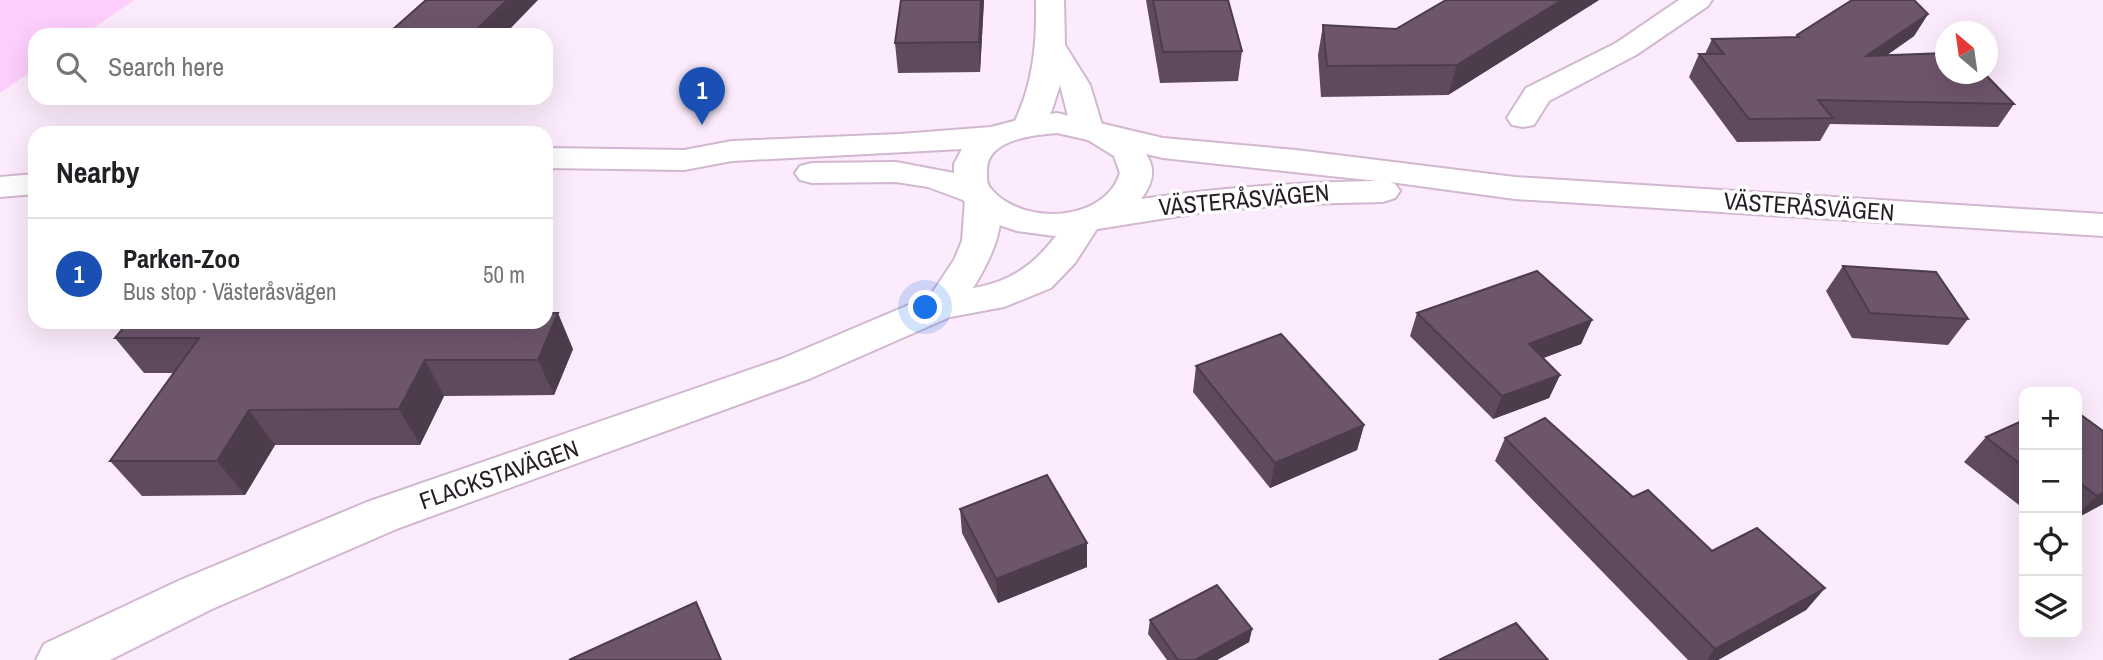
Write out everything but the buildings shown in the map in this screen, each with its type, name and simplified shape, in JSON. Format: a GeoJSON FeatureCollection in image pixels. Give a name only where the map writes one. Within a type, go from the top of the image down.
{"type":"FeatureCollection","features":[{"type":"Feature","properties":{"kind":"street"},"geometry":{"type":"LineString","coordinates":[[1029,125],[1046,86],[1052,48],[1050,0]]}},
{"type":"Feature","properties":{"kind":"street"},"geometry":{"type":"LineString","coordinates":[[1523,118],[1537,95],[1626,49],[1698,0]]}},
{"type":"Feature","properties":{"kind":"street"},"geometry":{"type":"LineString","coordinates":[[1052,48],[1099,133]]}},
{"type":"Feature","properties":{"kind":"street"},"geometry":{"type":"LineString","coordinates":[[553,158],[684,160],[732,151],[900,144],[997,136],[1029,125],[1057,123],[1099,133],[1128,152],[1136,178],[1123,201],[1092,218],[1039,224],[1023,221],[994,210],[979,196],[970,180],[972,163],[984,145],[997,136]]}},
{"type":"Feature","properties":{"kind":"street","name":"VÄSTERÅSVÄGEN"},"geometry":{"type":"LineString","coordinates":[[1099,133],[1163,148],[1296,160],[1516,188],[2103,225]]}},
{"type":"Feature","properties":{"kind":"street"},"geometry":{"type":"LineString","coordinates":[[684,160],[727,174],[896,172],[934,178],[979,196]]}},
{"type":"Feature","properties":{"kind":"street"},"geometry":{"type":"LineString","coordinates":[[0,187],[28,185]]}},
{"type":"Feature","properties":{"kind":"street","name":"VÄSTERÅSVÄGEN"},"geometry":{"type":"LineString","coordinates":[[1092,218],[1210,200],[1299,193],[1516,188]]}},
{"type":"Feature","properties":{"kind":"street"},"geometry":{"type":"LineString","coordinates":[[943,305],[971,262],[980,242],[979,196]]}},
{"type":"Feature","properties":{"kind":"street","name":"FLACKSTAVÄGEN"},"geometry":{"type":"LineString","coordinates":[[61,660],[195,595],[383,515],[795,369],[943,305],[991,298],[1038,279],[1062,256],[1092,218]]}},
{"type":"Feature","properties":{"kind":"shaded area"},"geometry":{"type":"Polygon","coordinates":[[[0,0],[134,0],[94,28],[28,28],[28,74],[0,93],[0,0]]]}},
{"type":"Feature","properties":{"kind":"place","name":"Parken-Zoo"},"geometry":{"type":"Point","coordinates":[702,125]}}]}
